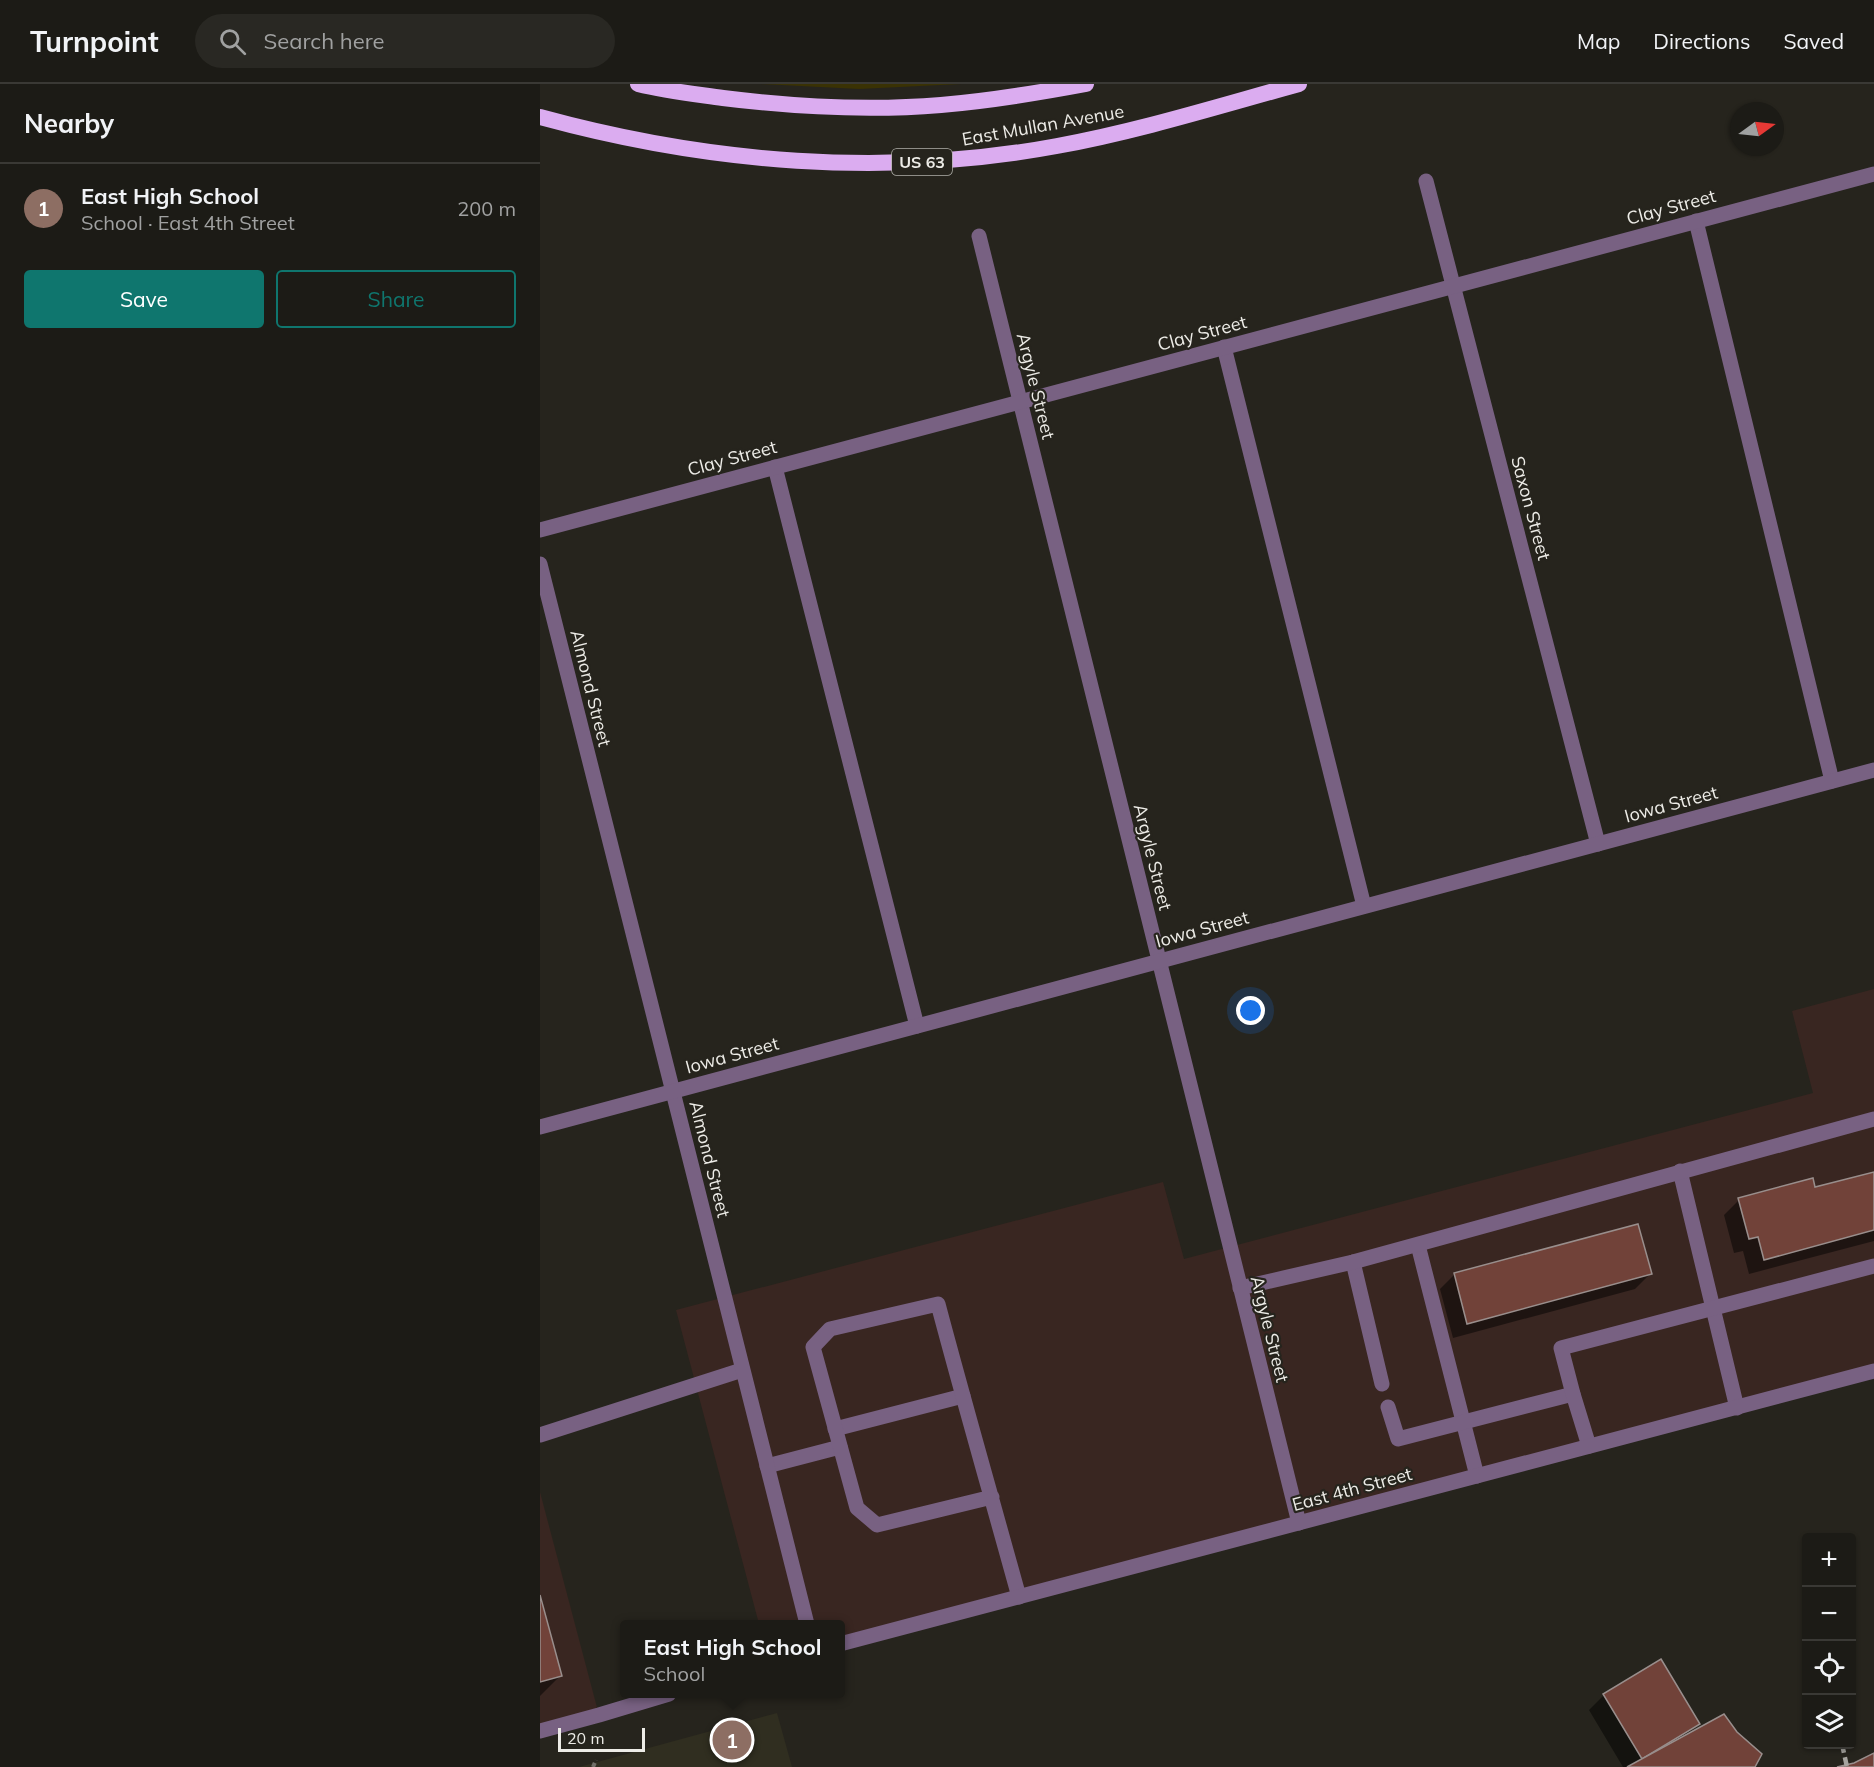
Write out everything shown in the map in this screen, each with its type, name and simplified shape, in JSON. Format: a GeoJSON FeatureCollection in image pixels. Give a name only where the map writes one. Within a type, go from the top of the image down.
{"type":"FeatureCollection","features":[{"type":"Feature","properties":{"kind":"highway","name":"East Mullan Avenue"},"geometry":{"type":"LineString","coordinates":[[638,84],[660,90],[770,104],[853,108],[940,105],[1025,95],[1086,84]]}},
{"type":"Feature","properties":{"kind":"highway","name":"East Mullan Avenue"},"geometry":{"type":"LineString","coordinates":[[540,117],[653,144],[763,159],[826,163],[916,162],[1056,146],[1125,132],[1299,84]]}},
{"type":"Feature","properties":{"kind":"street","name":"Clay Street"},"geometry":{"type":"LineString","coordinates":[[540,530],[1874,174]]}},
{"type":"Feature","properties":{"kind":"street","name":"Saxon Street"},"geometry":{"type":"LineString","coordinates":[[1426,181],[1598,844]]}},
{"type":"Feature","properties":{"kind":"street"},"geometry":{"type":"LineString","coordinates":[[1696,221],[1832,781]]}},
{"type":"Feature","properties":{"kind":"street","name":"Argyle Street"},"geometry":{"type":"LineString","coordinates":[[979,236],[1299,1523]]}},
{"type":"Feature","properties":{"kind":"street"},"geometry":{"type":"LineString","coordinates":[[1224,347],[1364,906]]}},
{"type":"Feature","properties":{"kind":"street"},"geometry":{"type":"LineString","coordinates":[[775,467],[917,1026]]}},
{"type":"Feature","properties":{"kind":"street","name":"Almond Street"},"geometry":{"type":"LineString","coordinates":[[540,564],[806,1620]]}},
{"type":"Feature","properties":{"kind":"street","name":"Iowa Street"},"geometry":{"type":"LineString","coordinates":[[540,1127],[1874,770]]}},
{"type":"Feature","properties":{"kind":"street"},"geometry":{"type":"LineString","coordinates":[[1240,1288],[1418,1245],[1874,1119]]}},
{"type":"Feature","properties":{"kind":"street"},"geometry":{"type":"LineString","coordinates":[[1680,1171],[1737,1407]]}},
{"type":"Feature","properties":{"kind":"street"},"geometry":{"type":"LineString","coordinates":[[1418,1245],[1476,1476]]}},
{"type":"Feature","properties":{"kind":"street"},"geometry":{"type":"LineString","coordinates":[[1353,1262],[1382,1384]]}},
{"type":"Feature","properties":{"kind":"street"},"geometry":{"type":"LineString","coordinates":[[1589,1446],[1561,1348],[1874,1266]]}},
{"type":"Feature","properties":{"kind":"street"},"geometry":{"type":"LineString","coordinates":[[992,1497],[877,1525],[857,1508],[813,1347],[830,1329],[938,1304],[992,1497],[1019,1597]]}},
{"type":"Feature","properties":{"kind":"street"},"geometry":{"type":"LineString","coordinates":[[540,1434],[742,1370]]}},
{"type":"Feature","properties":{"kind":"street","name":"East 4th Street"},"geometry":{"type":"LineString","coordinates":[[845,1643],[1874,1371]]}},
{"type":"Feature","properties":{"kind":"street"},"geometry":{"type":"LineString","coordinates":[[1388,1407],[1398,1439],[1573,1394]]}},
{"type":"Feature","properties":{"kind":"street"},"geometry":{"type":"LineString","coordinates":[[835,1430],[963,1396]]}},
{"type":"Feature","properties":{"kind":"street"},"geometry":{"type":"LineString","coordinates":[[767,1466],[840,1447]]}},
{"type":"Feature","properties":{"kind":"street"},"geometry":{"type":"LineString","coordinates":[[540,1731],[655,1698]]}},
{"type":"Feature","properties":{"kind":"path"},"geometry":{"type":"LineString","coordinates":[[593,1767],[596,1760]]}},
{"type":"Feature","properties":{"kind":"shaded area"},"geometry":{"type":"Polygon","coordinates":[[[761,84],[961,84],[859,89],[761,84]]]}},
{"type":"Feature","properties":{"kind":"shaded area"},"geometry":{"type":"Polygon","coordinates":[[[1874,989],[1874,1370],[845,1643],[845,1620],[758,1620],[676,1310],[1163,1182],[1184,1259],[1813,1093],[1792,1011],[1874,989]]]}},
{"type":"Feature","properties":{"kind":"shaded area"},"geometry":{"type":"Polygon","coordinates":[[[540,1492],[599,1715],[540,1731],[540,1492]]]}},
{"type":"Feature","properties":{"kind":"shaded area"},"geometry":{"type":"Polygon","coordinates":[[[777,1713],[792,1767],[579,1767],[777,1713]]]}},
{"type":"Feature","properties":{"kind":"building"},"geometry":{"type":"Polygon","coordinates":[[[1874,1172],[1874,1230],[1764,1260],[1758,1237],[1749,1239],[1738,1198],[1813,1178],[1815,1187],[1874,1172]]]}},
{"type":"Feature","properties":{"kind":"building"},"geometry":{"type":"Polygon","coordinates":[[[1638,1224],[1652,1274],[1467,1324],[1454,1273],[1638,1224]]]}},
{"type":"Feature","properties":{"kind":"building"},"geometry":{"type":"Polygon","coordinates":[[[540,1595],[562,1676],[540,1682],[540,1595]]]}},
{"type":"Feature","properties":{"kind":"building"},"geometry":{"type":"Polygon","coordinates":[[[1661,1659],[1700,1724],[1642,1759],[1603,1694],[1661,1659]]]}},
{"type":"Feature","properties":{"kind":"building"},"geometry":{"type":"Polygon","coordinates":[[[1724,1714],[1737,1732],[1762,1754],[1755,1767],[1627,1767],[1724,1714]]]}},
{"type":"Feature","properties":{"kind":"building"},"geometry":{"type":"Polygon","coordinates":[[[1874,1753],[1874,1767],[1837,1767],[1854,1763],[1874,1753]]]}},
{"type":"Feature","properties":{"kind":"railway"},"geometry":{"type":"LineString","coordinates":[[1843,1749],[1847,1767]]}},
{"type":"Feature","properties":{"kind":"place","name":"East High School"},"geometry":{"type":"Point","coordinates":[732,1740]}}]}
